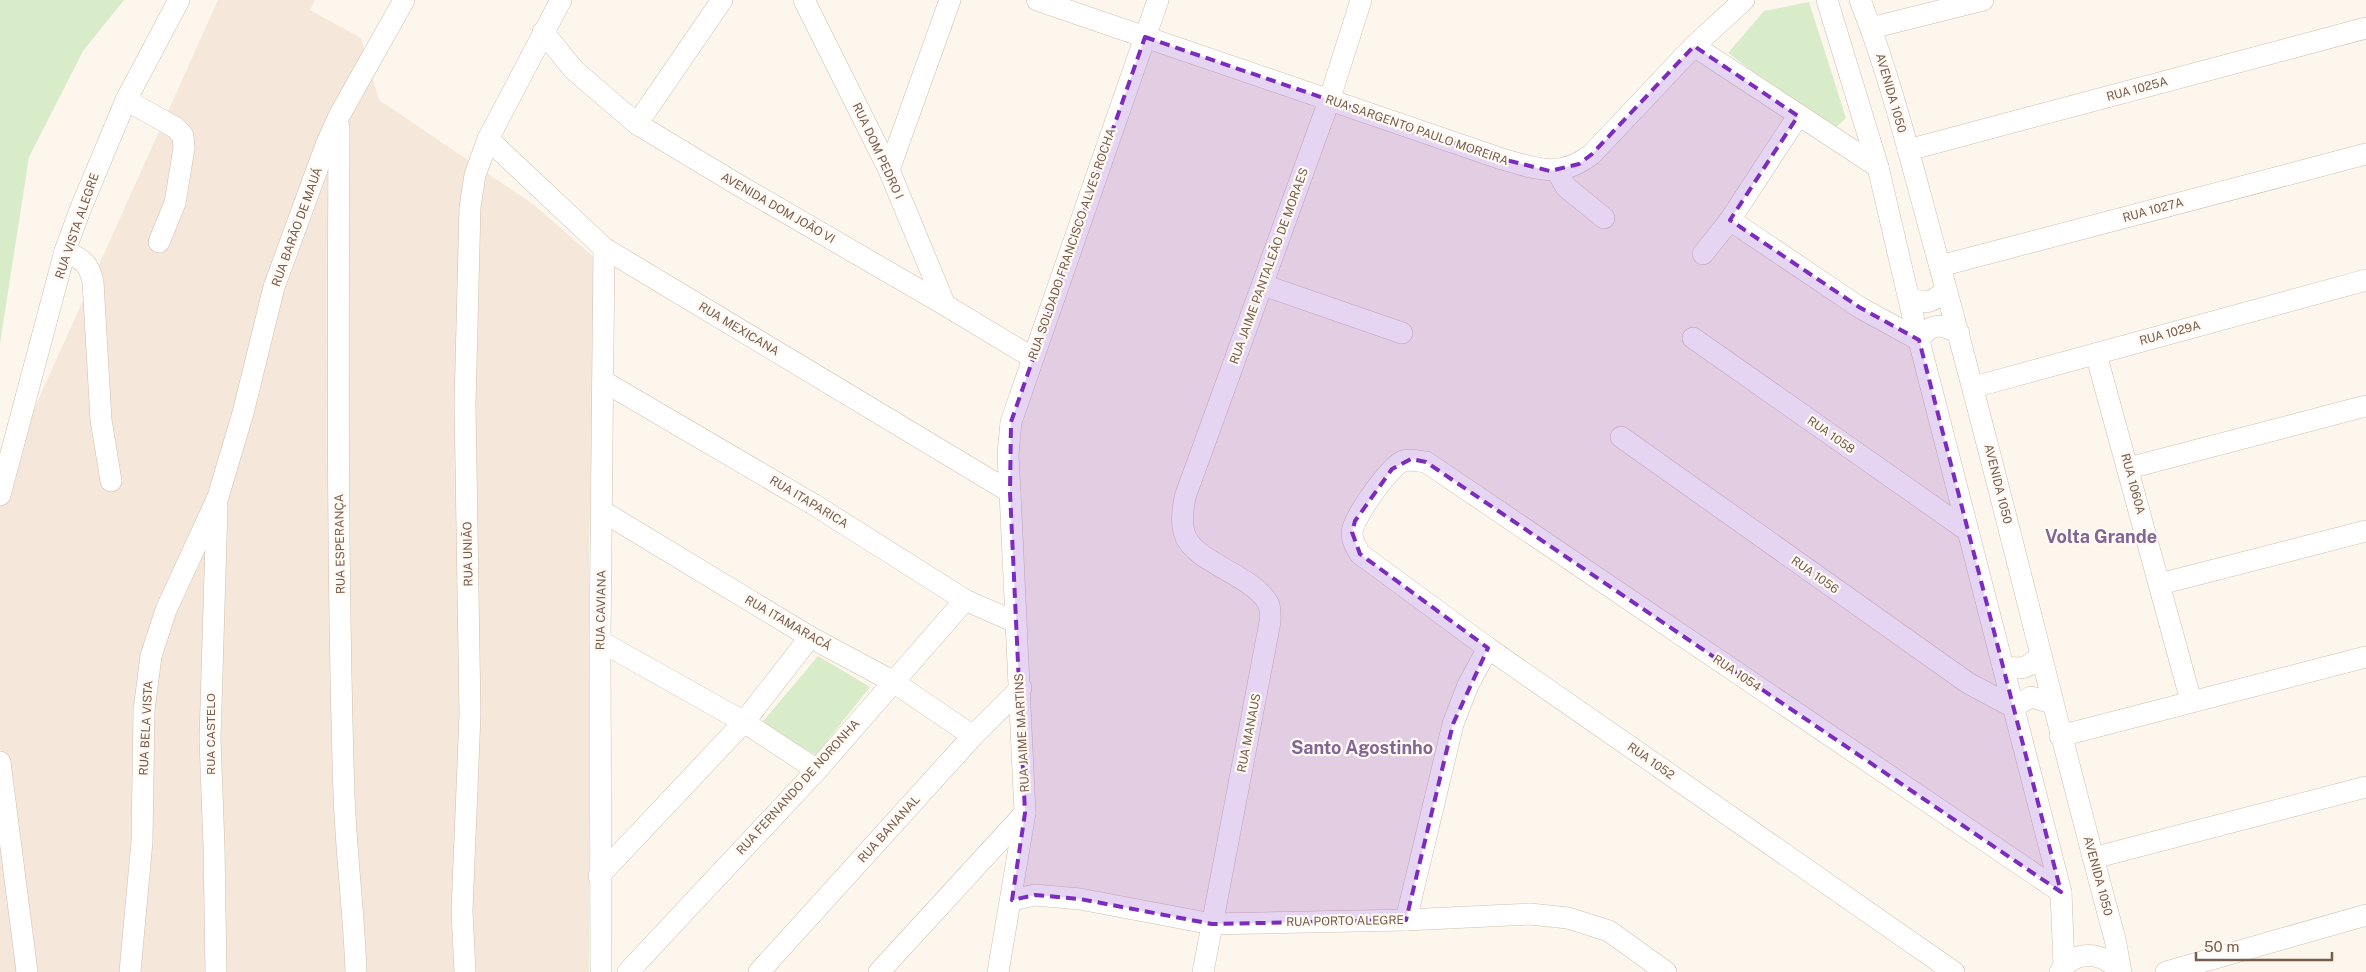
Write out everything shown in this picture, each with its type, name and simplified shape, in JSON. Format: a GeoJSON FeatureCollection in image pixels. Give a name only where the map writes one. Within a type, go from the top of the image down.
{"type":"FeatureCollection","features":[{"type":"Feature","properties":{"kind":"street","name":"RUA VISTA ALEGRE"},"geometry":{"type":"LineString","coordinates":[[0,495],[65,251],[126,100],[179,0]]}},
{"type":"Feature","properties":{"kind":"street","name":"RUA BARÃO DE MAUÁ"},"geometry":{"type":"LineString","coordinates":[[218,497],[232,455],[284,258],[339,116],[404,0]]}},
{"type":"Feature","properties":{"kind":"street","name":"RUA UNIÃO"},"geometry":{"type":"LineString","coordinates":[[465,972],[462,911],[470,714],[465,404],[470,207],[475,175],[488,139],[561,0]]}},
{"type":"Feature","properties":{"kind":"street"},"geometry":{"type":"LineString","coordinates":[[637,124],[722,0]]}},
{"type":"Feature","properties":{"kind":"street","name":"RUA DOM PEDRO I"},"geometry":{"type":"LineString","coordinates":[[804,0],[889,170],[945,305]]}},
{"type":"Feature","properties":{"kind":"street"},"geometry":{"type":"LineString","coordinates":[[889,170],[950,0]]}},
{"type":"Feature","properties":{"kind":"street","name":"RUA SARGENTO PAULO MOREIRA"},"geometry":{"type":"LineString","coordinates":[[1037,0],[1502,159],[1550,171],[1579,164],[1592,154],[1694,46],[1744,0]]}},
{"type":"Feature","properties":{"kind":"street","name":"RUA SOLDADO FRANCISCO ALVES ROCHA"},"geometry":{"type":"LineString","coordinates":[[1010,492],[1008,454],[1011,422],[1158,0]]}},
{"type":"Feature","properties":{"kind":"street","name":"RUA JAIME PANTALEÃO DE MORAES"},"geometry":{"type":"LineString","coordinates":[[1184,533],[1182,516],[1185,497],[1329,100],[1361,0]]}},
{"type":"Feature","properties":{"kind":"street"},"geometry":{"type":"LineString","coordinates":[[1827,0],[1878,167],[1919,340],[2061,892],[2062,969]]}},
{"type":"Feature","properties":{"kind":"street","name":"AVENIDA 1050"},"geometry":{"type":"LineString","coordinates":[[1860,0],[1871,28],[1908,150],[1974,387],[2060,736],[2115,939],[2121,972]]}},
{"type":"Feature","properties":{"kind":"street"},"geometry":{"type":"LineString","coordinates":[[1871,28],[1983,0]]}},
{"type":"Feature","properties":{"kind":"street","name":"RUA 1025A"},"geometry":{"type":"LineString","coordinates":[[1908,150],[2366,28]]}},
{"type":"Feature","properties":{"kind":"street","name":"AVENIDA DOM JOÃO VI"},"geometry":{"type":"LineString","coordinates":[[543,32],[574,70],[637,124],[1033,358]]}},
{"type":"Feature","properties":{"kind":"street"},"geometry":{"type":"LineString","coordinates":[[1694,46],[1878,167]]}},
{"type":"Feature","properties":{"kind":"street"},"geometry":{"type":"LineString","coordinates":[[126,100],[176,128],[183,136],[184,148],[174,203],[159,242]]}},
{"type":"Feature","properties":{"kind":"street","name":"RUA ESPERANÇA"},"geometry":{"type":"LineString","coordinates":[[339,116],[338,404],[344,797],[354,918],[356,972]]}},
{"type":"Feature","properties":{"kind":"street"},"geometry":{"type":"LineString","coordinates":[[1703,254],[1730,220],[1798,116]]}},
{"type":"Feature","properties":{"kind":"street","name":"RUA MEXICANA"},"geometry":{"type":"LineString","coordinates":[[488,139],[604,248],[1010,492]]}},
{"type":"Feature","properties":{"kind":"street","name":"RUA 1027A"},"geometry":{"type":"LineString","coordinates":[[1940,266],[2366,154]]}},
{"type":"Feature","properties":{"kind":"street"},"geometry":{"type":"LineString","coordinates":[[1556,170],[1566,187],[1604,218]]}},
{"type":"Feature","properties":{"kind":"street"},"geometry":{"type":"LineString","coordinates":[[1730,220],[1859,307],[1919,340]]}},
{"type":"Feature","properties":{"kind":"street","name":"RUA CAVIANA"},"geometry":{"type":"LineString","coordinates":[[601,972],[599,876],[604,248]]}},
{"type":"Feature","properties":{"kind":"street"},"geometry":{"type":"LineString","coordinates":[[65,251],[82,258],[86,262],[93,282],[101,420],[111,481]]}},
{"type":"Feature","properties":{"kind":"street","name":"RUA 1029A"},"geometry":{"type":"LineString","coordinates":[[1974,387],[2366,280]]}},
{"type":"Feature","properties":{"kind":"street"},"geometry":{"type":"LineString","coordinates":[[1263,285],[1402,333]]}},
{"type":"Feature","properties":{"kind":"street"},"geometry":{"type":"LineString","coordinates":[[1909,297],[1925,304],[1933,301],[1946,289]]}},
{"type":"Feature","properties":{"kind":"street"},"geometry":{"type":"LineString","coordinates":[[1919,340],[1929,328],[1937,325],[1959,333]]}},
{"type":"Feature","properties":{"kind":"street","name":"RUA 1058"},"geometry":{"type":"LineString","coordinates":[[1693,338],[1968,531]]}},
{"type":"Feature","properties":{"kind":"street","name":"RUA 1060A"},"geometry":{"type":"LineString","coordinates":[[2096,354],[2129,468],[2191,701]]}},
{"type":"Feature","properties":{"kind":"street","name":"RUA ITAPARICA"},"geometry":{"type":"LineString","coordinates":[[603,381],[813,504],[965,600],[1015,622]]}},
{"type":"Feature","properties":{"kind":"street"},"geometry":{"type":"LineString","coordinates":[[2129,468],[2366,406]]}},
{"type":"Feature","properties":{"kind":"street","name":"RUA 1056"},"geometry":{"type":"LineString","coordinates":[[1621,438],[1946,669],[1985,693],[2013,707]]}},
{"type":"Feature","properties":{"kind":"street","name":"RUA 1052"},"geometry":{"type":"LineString","coordinates":[[1411,460],[1401,462],[1392,469],[1355,520],[1352,532],[1354,544],[1360,554],[1488,648],[1954,972]]}},
{"type":"Feature","properties":{"kind":"street","name":"RUA 1054"},"geometry":{"type":"LineString","coordinates":[[1411,460],[1426,462],[2061,892]]}},
{"type":"Feature","properties":{"kind":"street","name":"RUA JAIME MARTINS"},"geometry":{"type":"LineString","coordinates":[[998,972],[1012,900],[1025,813],[1010,492]]}},
{"type":"Feature","properties":{"kind":"street","name":"RUA BELA VISTA"},"geometry":{"type":"LineString","coordinates":[[130,972],[142,840],[144,710],[151,656],[166,610],[218,497]]}},
{"type":"Feature","properties":{"kind":"street","name":"RUA CASTELO"},"geometry":{"type":"LineString","coordinates":[[216,972],[210,739],[218,497]]}},
{"type":"Feature","properties":{"kind":"street","name":"RUA ITAMARACÁ"},"geometry":{"type":"LineString","coordinates":[[602,511],[810,637],[892,681],[973,736]]}},
{"type":"Feature","properties":{"kind":"street"},"geometry":{"type":"LineString","coordinates":[[2160,584],[2366,532]]}},
{"type":"Feature","properties":{"kind":"street","name":"RUA MANAUS"},"geometry":{"type":"LineString","coordinates":[[1184,533],[1193,548],[1258,591],[1269,604],[1270,613],[1268,640],[1203,972]]}},
{"type":"Feature","properties":{"kind":"street","name":"RUA FERNANDO DE NORONHA"},"geometry":{"type":"LineString","coordinates":[[628,972],[817,770],[892,681],[965,600]]}},
{"type":"Feature","properties":{"kind":"street"},"geometry":{"type":"LineString","coordinates":[[599,876],[744,722],[810,637]]}},
{"type":"Feature","properties":{"kind":"street"},"geometry":{"type":"LineString","coordinates":[[600,641],[744,722],[817,770]]}},
{"type":"Feature","properties":{"kind":"street"},"geometry":{"type":"LineString","coordinates":[[1406,920],[1453,724],[1468,685],[1488,648]]}},
{"type":"Feature","properties":{"kind":"street"},"geometry":{"type":"LineString","coordinates":[[2004,666],[2016,669],[2026,668],[2034,663],[2040,655]]}},
{"type":"Feature","properties":{"kind":"street"},"geometry":{"type":"LineString","coordinates":[[2060,736],[2366,657]]}},
{"type":"Feature","properties":{"kind":"street","name":"RUA BANANAL"},"geometry":{"type":"LineString","coordinates":[[759,972],[973,736],[1020,688]]}},
{"type":"Feature","properties":{"kind":"street"},"geometry":{"type":"LineString","coordinates":[[2013,707],[2031,697],[2052,703]]}},
{"type":"Feature","properties":{"kind":"street"},"geometry":{"type":"LineString","coordinates":[[0,762],[27,972]]}},
{"type":"Feature","properties":{"kind":"street"},"geometry":{"type":"LineString","coordinates":[[2093,858],[2366,787]]}},
{"type":"Feature","properties":{"kind":"street"},"geometry":{"type":"LineString","coordinates":[[879,972],[1025,813]]}},
{"type":"Feature","properties":{"kind":"street","name":"RUA PORTO ALEGRE"},"geometry":{"type":"LineString","coordinates":[[1012,900],[1035,895],[1080,899],[1212,924],[1406,920],[1530,914],[1568,918],[1609,931],[1666,972]]}},
{"type":"Feature","properties":{"kind":"street"},"geometry":{"type":"LineString","coordinates":[[2166,972],[2366,915]]}},
{"type":"Feature","properties":{"kind":"street"},"geometry":{"type":"LineString","coordinates":[[2062,969],[2073,959],[2083,955],[2094,955],[2105,958],[2121,972]]}},
{"type":"Feature","properties":{"kind":"highlighted area"},"geometry":{"type":"Polygon","coordinates":[[[1145,37],[1502,159],[1550,171],[1579,164],[1592,154],[1694,46],[1798,116],[1730,220],[1859,307],[1919,340],[2061,892],[1426,462],[1411,459],[1392,469],[1355,521],[1352,532],[1360,554],[1488,648],[1453,724],[1406,920],[1212,924],[1080,899],[1035,895],[1012,900],[1025,813],[1010,492],[1011,422],[1145,37]]]}},
{"type":"Feature","properties":{"kind":"shaded area"},"geometry":{"type":"Polygon","coordinates":[[[218,0],[315,0],[310,10],[361,38],[379,100],[533,204],[595,258],[589,551],[589,972],[0,972],[0,485],[218,0]]]}},
{"type":"Feature","properties":{"kind":"green space"},"geometry":{"type":"Polygon","coordinates":[[[0,0],[124,0],[83,51],[29,157],[0,343],[0,0]]]}},
{"type":"Feature","properties":{"kind":"green space"},"geometry":{"type":"Polygon","coordinates":[[[1809,2],[1846,118],[1832,131],[1728,53],[1764,11],[1809,2]]]}},
{"type":"Feature","properties":{"kind":"green space"},"geometry":{"type":"Polygon","coordinates":[[[818,656],[870,687],[816,755],[761,724],[818,656]]]}},
{"type":"Feature","properties":{"kind":"district","name":"Volta Grande"},"geometry":{"type":"Point","coordinates":[2101,536]}},
{"type":"Feature","properties":{"kind":"district","name":"Santo Agostinho"},"geometry":{"type":"Point","coordinates":[1362,747]}}]}
